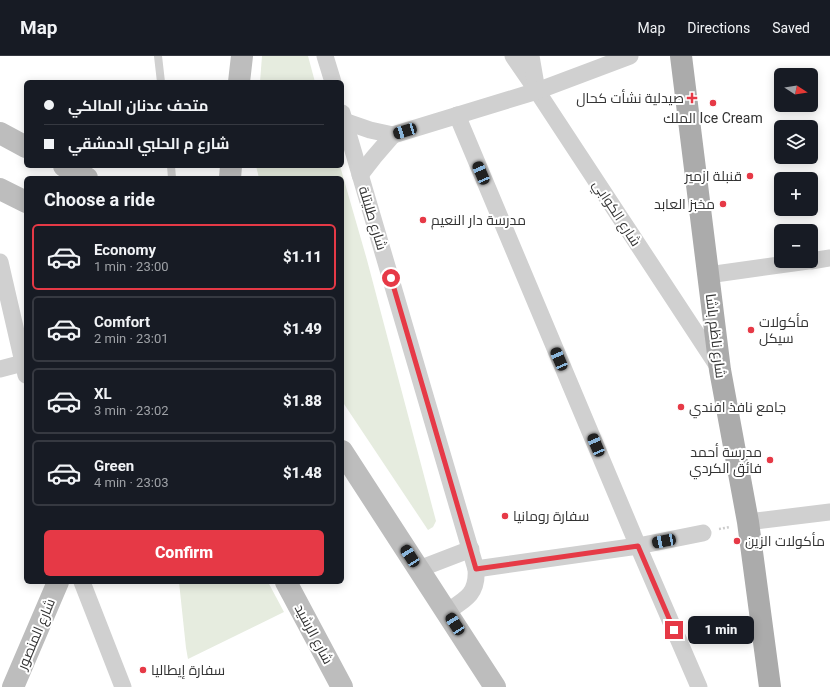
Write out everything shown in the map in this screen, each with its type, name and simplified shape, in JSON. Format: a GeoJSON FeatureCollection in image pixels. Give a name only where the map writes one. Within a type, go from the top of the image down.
{"type":"FeatureCollection","features":[{"type":"Feature","properties":{"kind":"main road"},"geometry":{"type":"LineString","coordinates":[[239,80],[242,56]]}},
{"type":"Feature","properties":{"kind":"main road","name":"شارع ناظم باشا"},"geometry":{"type":"LineString","coordinates":[[681,56],[720,370],[748,522],[770,687]]}},
{"type":"Feature","properties":{"kind":"main road"},"geometry":{"type":"LineString","coordinates":[[0,133],[24,146]]}},
{"type":"Feature","properties":{"kind":"main road"},"geometry":{"type":"LineString","coordinates":[[68,168],[83,176]]}},
{"type":"Feature","properties":{"kind":"main road"},"geometry":{"type":"LineString","coordinates":[[0,189],[24,201]]}},
{"type":"Feature","properties":{"kind":"main road"},"geometry":{"type":"LineString","coordinates":[[344,454],[495,687]]}},
{"type":"Feature","properties":{"kind":"main road","name":"شارع المنصور"},"geometry":{"type":"LineString","coordinates":[[13,687],[57,584]]}},
{"type":"Feature","properties":{"kind":"main road","name":"شارع الرشيد"},"geometry":{"type":"LineString","coordinates":[[287,584],[342,687]]}},
{"type":"Feature","properties":{"kind":"street"},"geometry":{"type":"LineString","coordinates":[[325,56],[332,80]]}},
{"type":"Feature","properties":{"kind":"street","name":"شارع الكوابي"},"geometry":{"type":"LineString","coordinates":[[513,56],[720,370]]}},
{"type":"Feature","properties":{"kind":"street"},"geometry":{"type":"LineString","coordinates":[[531,56],[537,91]]}},
{"type":"Feature","properties":{"kind":"street"},"geometry":{"type":"LineString","coordinates":[[344,117],[370,130],[392,135],[537,91],[630,56]]}},
{"type":"Feature","properties":{"kind":"street"},"geometry":{"type":"LineString","coordinates":[[457,116],[699,687]]}},
{"type":"Feature","properties":{"kind":"street","name":"شارع طليتلة"},"geometry":{"type":"LineString","coordinates":[[344,120],[476,569],[477,578],[468,598],[446,612]]}},
{"type":"Feature","properties":{"kind":"street"},"geometry":{"type":"LineString","coordinates":[[360,175],[392,135]]}},
{"type":"Feature","properties":{"kind":"street"},"geometry":{"type":"LineString","coordinates":[[818,260],[830,258]]}},
{"type":"Feature","properties":{"kind":"street"},"geometry":{"type":"LineString","coordinates":[[0,262],[24,365]]}},
{"type":"Feature","properties":{"kind":"street"},"geometry":{"type":"LineString","coordinates":[[708,275],[774,266]]}},
{"type":"Feature","properties":{"kind":"street"},"geometry":{"type":"LineString","coordinates":[[0,369],[24,369]]}},
{"type":"Feature","properties":{"kind":"street"},"geometry":{"type":"LineString","coordinates":[[748,522],[830,512]]}},
{"type":"Feature","properties":{"kind":"street"},"geometry":{"type":"LineString","coordinates":[[476,569],[638,546],[703,533]]}},
{"type":"Feature","properties":{"kind":"street"},"geometry":{"type":"LineString","coordinates":[[419,569],[471,549]]}},
{"type":"Feature","properties":{"kind":"street"},"geometry":{"type":"LineString","coordinates":[[83,584],[123,687]]}},
{"type":"Feature","properties":{"kind":"lane"},"geometry":{"type":"LineString","coordinates":[[158,56],[161,80]]}},
{"type":"Feature","properties":{"kind":"path"},"geometry":{"type":"LineString","coordinates":[[703,533],[748,522]]}},
{"type":"Feature","properties":{"kind":"shaded area"},"geometry":{"type":"Polygon","coordinates":[[[262,56],[308,56],[314,80],[260,80],[262,56]]]}},
{"type":"Feature","properties":{"kind":"shaded area"},"geometry":{"type":"Polygon","coordinates":[[[256,168],[341,168],[343,176],[258,176],[256,168]]]}},
{"type":"Feature","properties":{"kind":"shaded area"},"geometry":{"type":"Polygon","coordinates":[[[344,180],[367,260],[436,521],[433,527],[428,530],[344,404],[344,180]]]}},
{"type":"Feature","properties":{"kind":"shaded area"},"geometry":{"type":"Polygon","coordinates":[[[179,584],[269,584],[284,612],[188,659],[179,584]]]}},
{"type":"Feature","properties":{"kind":"place","name":"صيدلية نشأت كحال"},"geometry":{"type":"Point","coordinates":[692,98]}},
{"type":"Feature","properties":{"kind":"place","name":"الملك Ice Cream"},"geometry":{"type":"Point","coordinates":[713,103]}},
{"type":"Feature","properties":{"kind":"place","name":"قنبلة ازمير"},"geometry":{"type":"Point","coordinates":[750,176]}},
{"type":"Feature","properties":{"kind":"place","name":"مخبز العابد"},"geometry":{"type":"Point","coordinates":[723,204]}},
{"type":"Feature","properties":{"kind":"place","name":"مدرسة دار النعيم"},"geometry":{"type":"Point","coordinates":[423,220]}},
{"type":"Feature","properties":{"kind":"place","name":"مأكولات سيكل"},"geometry":{"type":"Point","coordinates":[751,330]}},
{"type":"Feature","properties":{"kind":"place","name":"جامع نافذ افندي"},"geometry":{"type":"Point","coordinates":[681,407]}},
{"type":"Feature","properties":{"kind":"place","name":"مدرسة أحمد فائق الكردي"},"geometry":{"type":"Point","coordinates":[770,460]}},
{"type":"Feature","properties":{"kind":"place","name":"سفارة رومانيا"},"geometry":{"type":"Point","coordinates":[505,516]}},
{"type":"Feature","properties":{"kind":"place","name":"مأكولات الزين"},"geometry":{"type":"Point","coordinates":[737,541]}},
{"type":"Feature","properties":{"kind":"place","name":"سفارة إيطاليا"},"geometry":{"type":"Point","coordinates":[143,670]}},
{"type":"Feature","properties":{"kind":"route"},"geometry":{"type":"LineString","coordinates":[[391,278],[476,569],[638,546],[674,630]]}}]}
